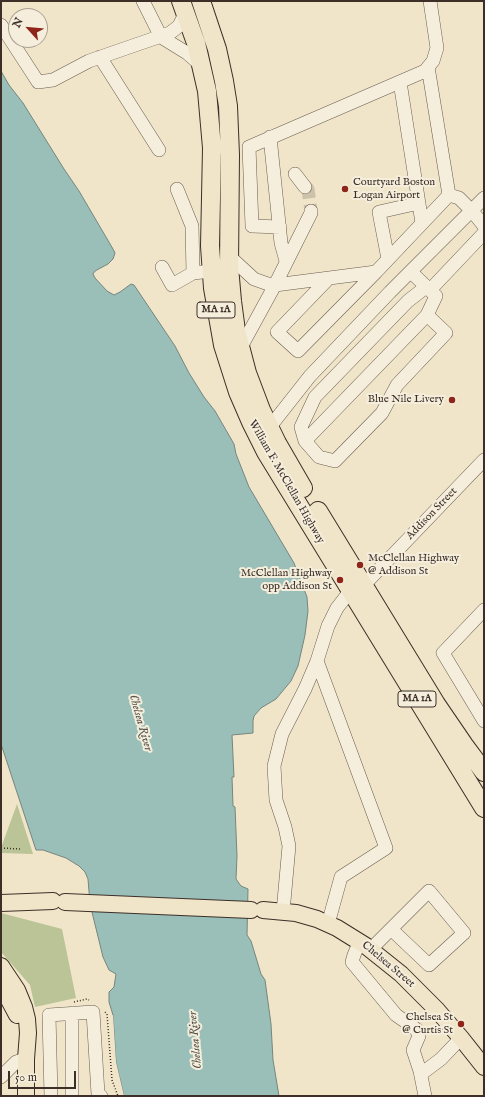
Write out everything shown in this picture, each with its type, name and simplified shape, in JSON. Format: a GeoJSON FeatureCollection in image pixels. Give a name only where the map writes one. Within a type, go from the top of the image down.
{"type":"FeatureCollection","features":[{"type":"Feature","properties":{"kind":"highway","name":"William F. McClellan Highway"},"geometry":{"type":"LineString","coordinates":[[201,1],[219,57],[228,106],[230,151],[228,256],[232,301],[240,349],[253,392],[269,428],[357,588],[484,808]]}},
{"type":"Feature","properties":{"kind":"highway","name":"William F. McClellan Highway"},"geometry":{"type":"LineString","coordinates":[[184,6],[196,42],[209,106],[212,143],[210,230],[211,271],[223,345],[235,384],[264,448],[440,711],[484,772]]}},
{"type":"Feature","properties":{"kind":"main road","name":"Chelsea Street"},"geometry":{"type":"LineString","coordinates":[[1,894],[54,901]]}},
{"type":"Feature","properties":{"kind":"main road","name":"Chelsea Street"},"geometry":{"type":"LineString","coordinates":[[1,903],[54,901],[268,911],[306,916],[328,924],[366,945],[411,984],[461,1038],[484,1066]]}},
{"type":"Feature","properties":{"kind":"main road"},"geometry":{"type":"LineString","coordinates":[[1,966],[17,990],[26,1012],[28,1033],[26,1096]]}},
{"type":"Feature","properties":{"kind":"main road"},"geometry":{"type":"LineString","coordinates":[[1,985],[12,1005],[21,1027],[26,1059]]}},
{"type":"Feature","properties":{"kind":"street"},"geometry":{"type":"LineString","coordinates":[[143,1],[161,37],[191,56],[202,66]]}},
{"type":"Feature","properties":{"kind":"street"},"geometry":{"type":"LineString","coordinates":[[280,227],[252,226],[250,147],[270,137],[425,71],[433,62],[437,48],[430,1]]}},
{"type":"Feature","properties":{"kind":"street"},"geometry":{"type":"LineString","coordinates":[[1,25],[38,82],[53,80],[100,57],[161,37],[175,30],[182,20],[184,6]]}},
{"type":"Feature","properties":{"kind":"street"},"geometry":{"type":"LineString","coordinates":[[100,57],[159,150]]}},
{"type":"Feature","properties":{"kind":"street"},"geometry":{"type":"LineString","coordinates":[[428,67],[449,195]]}},
{"type":"Feature","properties":{"kind":"street"},"geometry":{"type":"LineString","coordinates":[[400,82],[422,223]]}},
{"type":"Feature","properties":{"kind":"street"},"geometry":{"type":"LineString","coordinates":[[270,137],[281,243],[286,261]]}},
{"type":"Feature","properties":{"kind":"street"},"geometry":{"type":"LineString","coordinates":[[295,174],[306,186]]}},
{"type":"Feature","properties":{"kind":"street"},"geometry":{"type":"LineString","coordinates":[[177,189],[192,226],[193,273]]}},
{"type":"Feature","properties":{"kind":"street"},"geometry":{"type":"LineString","coordinates":[[449,195],[459,198],[484,226]]}},
{"type":"Feature","properties":{"kind":"street"},"geometry":{"type":"LineString","coordinates":[[329,278],[277,332],[298,351],[449,195]]}},
{"type":"Feature","properties":{"kind":"street"},"geometry":{"type":"LineString","coordinates":[[269,428],[306,380],[484,198]]}},
{"type":"Feature","properties":{"kind":"street"},"geometry":{"type":"LineString","coordinates":[[388,259],[379,212],[419,203]]}},
{"type":"Feature","properties":{"kind":"street"},"geometry":{"type":"LineString","coordinates":[[240,349],[275,284],[311,211]]}},
{"type":"Feature","properties":{"kind":"street"},"geometry":{"type":"LineString","coordinates":[[427,315],[446,333],[397,385],[382,413],[335,461],[319,457],[305,441],[301,427],[315,397],[408,301],[428,289],[484,233]]}},
{"type":"Feature","properties":{"kind":"street"},"geometry":{"type":"LineString","coordinates":[[228,256],[254,279],[268,284],[376,272]]}},
{"type":"Feature","properties":{"kind":"street"},"geometry":{"type":"LineString","coordinates":[[162,268],[172,285],[193,273],[211,271]]}},
{"type":"Feature","properties":{"kind":"street"},"geometry":{"type":"LineString","coordinates":[[305,441],[427,315],[436,296],[410,272]]}},
{"type":"Feature","properties":{"kind":"street","name":"Addison Street"},"geometry":{"type":"LineString","coordinates":[[268,911],[289,846],[285,826],[276,800],[274,766],[282,734],[305,689],[317,661],[328,626],[337,608],[484,460]]}},
{"type":"Feature","properties":{"kind":"street"},"geometry":{"type":"LineString","coordinates":[[484,610],[443,652],[484,721]]}},
{"type":"Feature","properties":{"kind":"street"},"geometry":{"type":"LineString","coordinates":[[317,661],[386,848],[341,877],[328,924]]}},
{"type":"Feature","properties":{"kind":"street"},"geometry":{"type":"LineString","coordinates":[[392,929],[429,964],[464,933],[429,891],[392,929],[366,945],[354,955],[352,962],[396,1015],[416,1028],[418,1036],[413,1050],[421,1074],[425,1096]]}},
{"type":"Feature","properties":{"kind":"street"},"geometry":{"type":"LineString","coordinates":[[51,1096],[48,1015],[93,1012],[99,1095]]}},
{"type":"Feature","properties":{"kind":"street"},"geometry":{"type":"LineString","coordinates":[[72,1013],[72,1096]]}},
{"type":"Feature","properties":{"kind":"street"},"geometry":{"type":"LineString","coordinates":[[421,1074],[441,1058],[461,1038]]}},
{"type":"Feature","properties":{"kind":"street"},"geometry":{"type":"LineString","coordinates":[[1,1077],[16,1062],[26,1059]]}},
{"type":"Feature","properties":{"kind":"path"},"geometry":{"type":"LineString","coordinates":[[1,848],[20,849]]}},
{"type":"Feature","properties":{"kind":"green space"},"geometry":{"type":"Polygon","coordinates":[[[17,804],[33,854],[1,853],[1,845],[17,804]]]}},
{"type":"Feature","properties":{"kind":"green space"},"geometry":{"type":"Polygon","coordinates":[[[1,913],[62,929],[76,998],[35,1007],[30,985],[1,952],[1,913]]]}},
{"type":"Feature","properties":{"kind":"water","name":"Chelsea River"},"geometry":{"type":"Polygon","coordinates":[[[1,71],[79,191],[115,253],[113,259],[108,264],[95,271],[93,274],[95,278],[107,291],[114,295],[131,284],[134,285],[175,346],[189,373],[215,411],[234,444],[236,454],[249,487],[294,563],[307,597],[308,611],[305,635],[298,666],[291,681],[276,699],[261,708],[254,716],[253,733],[232,735],[234,777],[232,777],[233,806],[235,807],[237,856],[236,879],[241,886],[248,889],[247,935],[251,941],[261,974],[265,980],[271,1024],[273,1060],[279,1096],[124,1096],[116,1062],[113,1015],[109,1002],[109,992],[114,987],[116,974],[109,970],[103,957],[90,904],[88,879],[85,872],[79,866],[66,858],[43,850],[36,850],[1,744],[1,71]]]}},
{"type":"Feature","properties":{"kind":"pier"},"geometry":{"type":"Polygon","coordinates":[[[113,1015],[116,1062],[124,1096],[122,1096],[114,1062],[111,1016],[113,1015]]]}},
{"type":"Feature","properties":{"kind":"tunnel"},"geometry":{"type":"LineString","coordinates":[[305,187],[308,189],[311,211]]}},
{"type":"Feature","properties":{"kind":"place","name":"Courtyard Boston Logan Airport"},"geometry":{"type":"Point","coordinates":[345,189]}},
{"type":"Feature","properties":{"kind":"place","name":"Blue Nile Livery"},"geometry":{"type":"Point","coordinates":[452,400]}},
{"type":"Feature","properties":{"kind":"place","name":"McClellan Highway @ Addison St"},"geometry":{"type":"Point","coordinates":[360,565]}},
{"type":"Feature","properties":{"kind":"place","name":"McClellan Highway opp Addison St"},"geometry":{"type":"Point","coordinates":[340,580]}},
{"type":"Feature","properties":{"kind":"place","name":"Chelsea St @ Curtis St"},"geometry":{"type":"Point","coordinates":[461,1024]}}]}
